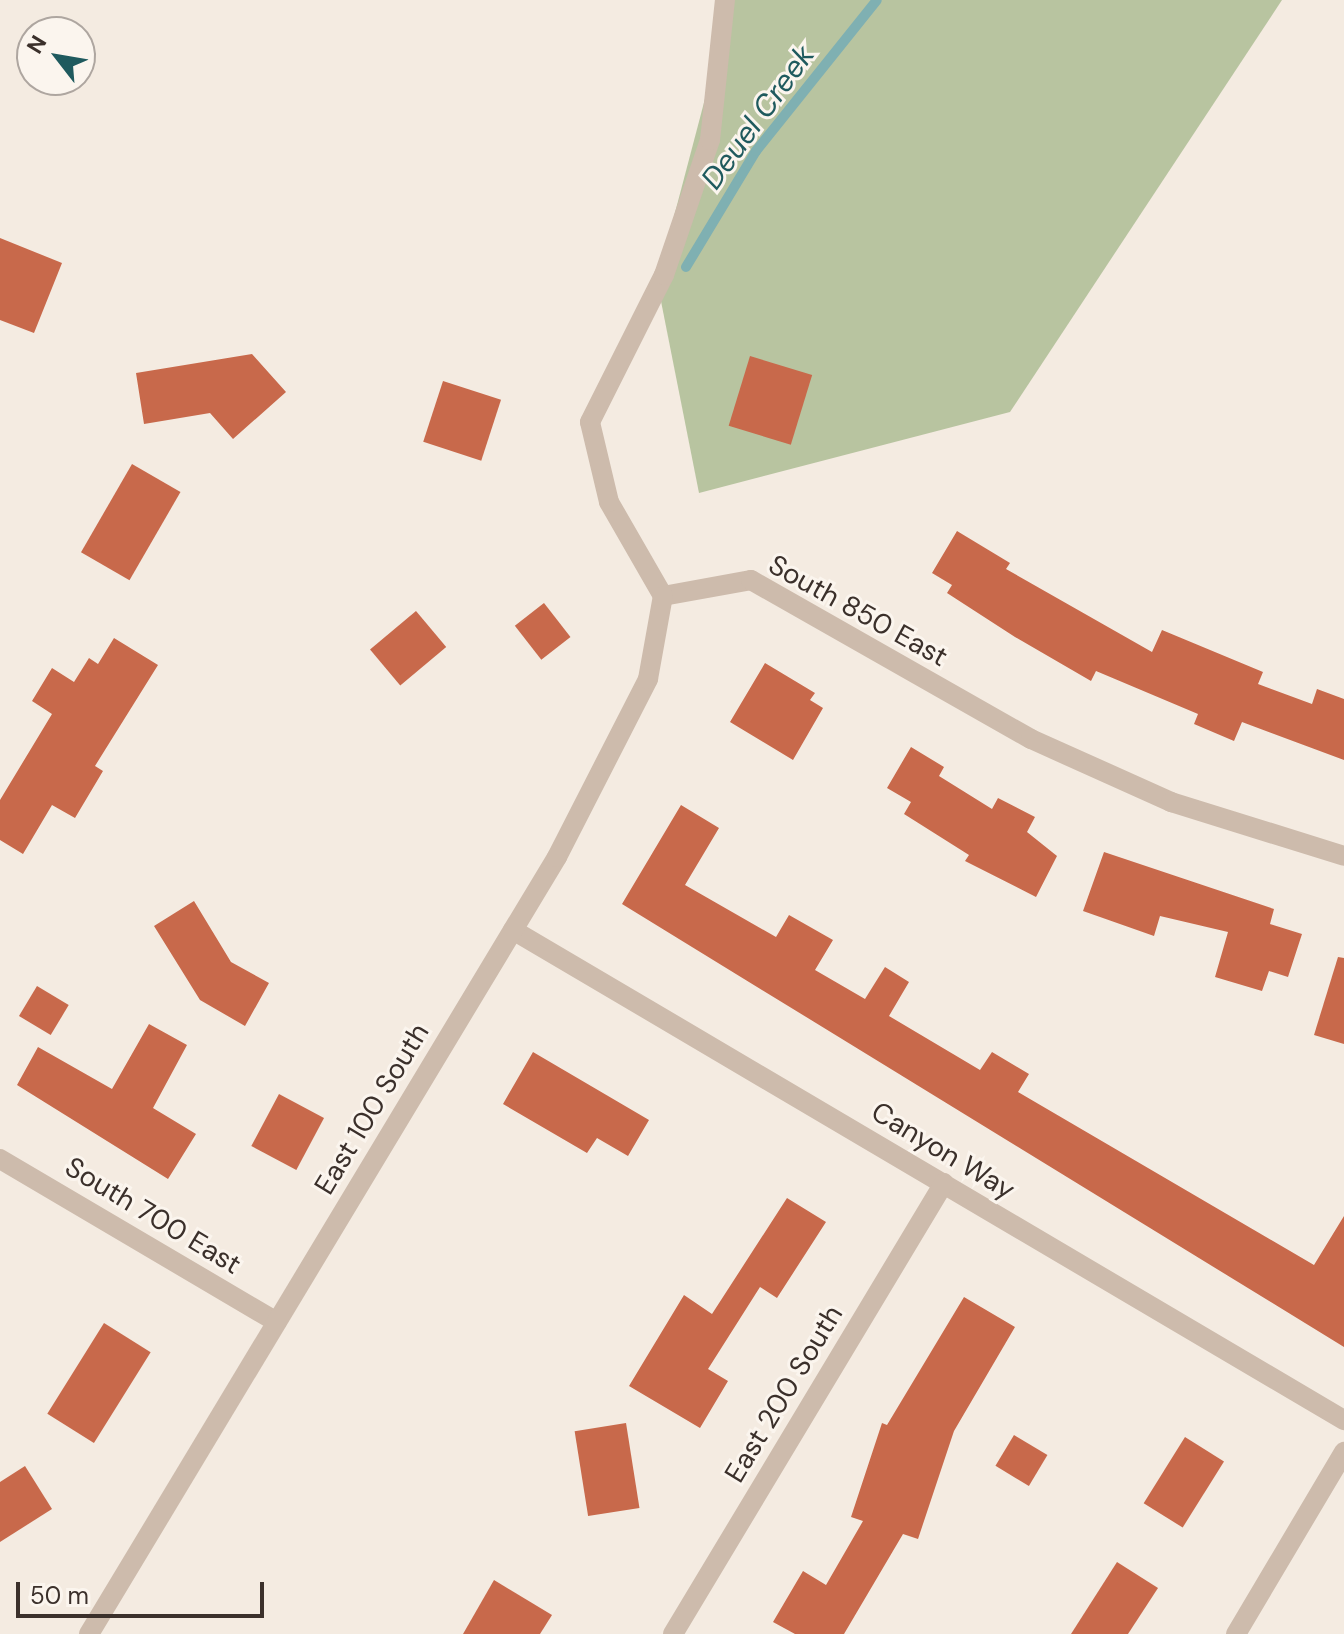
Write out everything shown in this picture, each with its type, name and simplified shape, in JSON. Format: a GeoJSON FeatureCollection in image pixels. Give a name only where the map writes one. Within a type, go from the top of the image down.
{"type":"FeatureCollection","features":[{"type":"Feature","properties":{"kind":"street"},"geometry":{"type":"LineString","coordinates":[[663,596],[609,502],[590,422],[664,275],[710,140],[725,0]]}},
{"type":"Feature","properties":{"kind":"street","name":"South 850 East"},"geometry":{"type":"LineString","coordinates":[[663,596],[751,580],[1031,739],[1171,802],[1344,856]]}},
{"type":"Feature","properties":{"kind":"street","name":"East 100 South"},"geometry":{"type":"LineString","coordinates":[[89,1634],[513,930],[648,679],[663,596]]}},
{"type":"Feature","properties":{"kind":"street","name":"Canyon Way"},"geometry":{"type":"LineString","coordinates":[[513,930],[1344,1420]]}},
{"type":"Feature","properties":{"kind":"street","name":"South 700 East"},"geometry":{"type":"LineString","coordinates":[[0,1159],[277,1322]]}},
{"type":"Feature","properties":{"kind":"street","name":"East 200 South"},"geometry":{"type":"LineString","coordinates":[[673,1634],[944,1183]]}},
{"type":"Feature","properties":{"kind":"street"},"geometry":{"type":"LineString","coordinates":[[1236,1634],[1344,1452]]}},
{"type":"Feature","properties":{"kind":"green space"},"geometry":{"type":"Polygon","coordinates":[[[731,0],[1282,0],[1010,412],[699,493],[657,281],[731,0]]]}},
{"type":"Feature","properties":{"kind":"building"},"geometry":{"type":"Polygon","coordinates":[[[0,238],[62,263],[34,333],[0,320],[0,238]]]}},
{"type":"Feature","properties":{"kind":"building"},"geometry":{"type":"Polygon","coordinates":[[[252,354],[286,392],[233,439],[210,413],[144,424],[136,373],[252,354]]]}},
{"type":"Feature","properties":{"kind":"building"},"geometry":{"type":"Polygon","coordinates":[[[750,356],[812,375],[791,445],[729,426],[750,356]]]}},
{"type":"Feature","properties":{"kind":"building"},"geometry":{"type":"Polygon","coordinates":[[[443,381],[501,400],[481,461],[423,442],[443,381]]]}},
{"type":"Feature","properties":{"kind":"building"},"geometry":{"type":"Polygon","coordinates":[[[132,464],[180,492],[129,580],[81,552],[132,464]]]}},
{"type":"Feature","properties":{"kind":"building"},"geometry":{"type":"Polygon","coordinates":[[[957,531],[1010,563],[1006,569],[1152,652],[1162,630],[1263,672],[1258,684],[1312,704],[1317,689],[1344,699],[1344,760],[1242,722],[1234,741],[1194,724],[1198,714],[1096,671],[1091,681],[1015,637],[947,593],[952,585],[932,573],[957,531]]]}},
{"type":"Feature","properties":{"kind":"building"},"geometry":{"type":"Polygon","coordinates":[[[544,603],[570,637],[541,660],[515,626],[544,603]]]}},
{"type":"Feature","properties":{"kind":"building"},"geometry":{"type":"Polygon","coordinates":[[[416,611],[446,647],[400,686],[370,650],[416,611]]]}},
{"type":"Feature","properties":{"kind":"building"},"geometry":{"type":"Polygon","coordinates":[[[114,638],[158,665],[95,766],[103,771],[75,818],[52,805],[23,854],[0,840],[0,800],[52,714],[32,701],[52,668],[74,682],[89,658],[98,664],[114,638]]]}},
{"type":"Feature","properties":{"kind":"building"},"geometry":{"type":"Polygon","coordinates":[[[765,663],[815,693],[810,700],[823,708],[793,760],[730,722],[765,663]]]}},
{"type":"Feature","properties":{"kind":"building"},"geometry":{"type":"Polygon","coordinates":[[[911,747],[944,767],[939,776],[992,809],[998,798],[1035,817],[1027,832],[1057,856],[1036,897],[965,861],[969,855],[904,814],[911,802],[887,788],[911,747]]]}},
{"type":"Feature","properties":{"kind":"building"},"geometry":{"type":"Polygon","coordinates":[[[681,805],[719,828],[685,885],[776,937],[789,915],[833,940],[815,970],[865,999],[885,967],[909,982],[889,1016],[980,1070],[992,1052],[1029,1074],[1018,1092],[1314,1265],[1344,1216],[1344,1347],[622,904],[681,805]]]}},
{"type":"Feature","properties":{"kind":"building"},"geometry":{"type":"Polygon","coordinates":[[[1104,852],[1274,909],[1270,924],[1302,934],[1288,977],[1269,971],[1262,991],[1215,977],[1228,932],[1160,916],[1154,936],[1083,911],[1104,852]]]}},
{"type":"Feature","properties":{"kind":"building"},"geometry":{"type":"Polygon","coordinates":[[[194,901],[231,962],[269,983],[245,1026],[200,1000],[154,926],[194,901]]]}},
{"type":"Feature","properties":{"kind":"building"},"geometry":{"type":"Polygon","coordinates":[[[1338,957],[1344,958],[1344,1044],[1314,1035],[1338,957]]]}},
{"type":"Feature","properties":{"kind":"building"},"geometry":{"type":"Polygon","coordinates":[[[37,986],[69,1005],[51,1035],[19,1016],[37,986]]]}},
{"type":"Feature","properties":{"kind":"building"},"geometry":{"type":"Polygon","coordinates":[[[149,1024],[187,1045],[153,1108],[196,1134],[168,1179],[17,1085],[38,1047],[112,1089],[149,1024]]]}},
{"type":"Feature","properties":{"kind":"building"},"geometry":{"type":"Polygon","coordinates":[[[533,1052],[649,1120],[628,1156],[597,1138],[587,1153],[503,1104],[533,1052]]]}},
{"type":"Feature","properties":{"kind":"building"},"geometry":{"type":"Polygon","coordinates":[[[279,1094],[324,1118],[296,1170],[251,1146],[279,1094]]]}},
{"type":"Feature","properties":{"kind":"building"},"geometry":{"type":"Polygon","coordinates":[[[787,1198],[826,1222],[777,1298],[760,1287],[708,1369],[728,1381],[700,1428],[629,1386],[684,1295],[712,1314],[787,1198]]]}},
{"type":"Feature","properties":{"kind":"building"},"geometry":{"type":"Polygon","coordinates":[[[964,1297],[1015,1327],[954,1431],[918,1539],[903,1534],[844,1634],[795,1634],[773,1622],[803,1571],[826,1585],[863,1521],[851,1517],[882,1423],[887,1425],[964,1297]]]}},
{"type":"Feature","properties":{"kind":"building"},"geometry":{"type":"Polygon","coordinates":[[[104,1323],[151,1352],[94,1443],[47,1414],[104,1323]]]}},
{"type":"Feature","properties":{"kind":"building"},"geometry":{"type":"Polygon","coordinates":[[[626,1423],[639,1508],[588,1516],[575,1431],[626,1423]]]}},
{"type":"Feature","properties":{"kind":"building"},"geometry":{"type":"Polygon","coordinates":[[[1014,1435],[1047,1455],[1029,1486],[995,1466],[1014,1435]]]}},
{"type":"Feature","properties":{"kind":"building"},"geometry":{"type":"Polygon","coordinates":[[[1185,1437],[1224,1461],[1183,1528],[1144,1503],[1185,1437]]]}},
{"type":"Feature","properties":{"kind":"building"},"geometry":{"type":"Polygon","coordinates":[[[25,1466],[52,1509],[0,1542],[0,1482],[25,1466]]]}},
{"type":"Feature","properties":{"kind":"building"},"geometry":{"type":"Polygon","coordinates":[[[1117,1562],[1158,1588],[1128,1634],[1071,1634],[1117,1562]]]}},
{"type":"Feature","properties":{"kind":"building"},"geometry":{"type":"Polygon","coordinates":[[[494,1580],[552,1615],[540,1634],[463,1634],[494,1580]]]}},
{"type":"Feature","properties":{"kind":"waterway","name":"Deuel Creek"},"geometry":{"type":"LineString","coordinates":[[686,267],[756,151],[877,0]]}}]}
